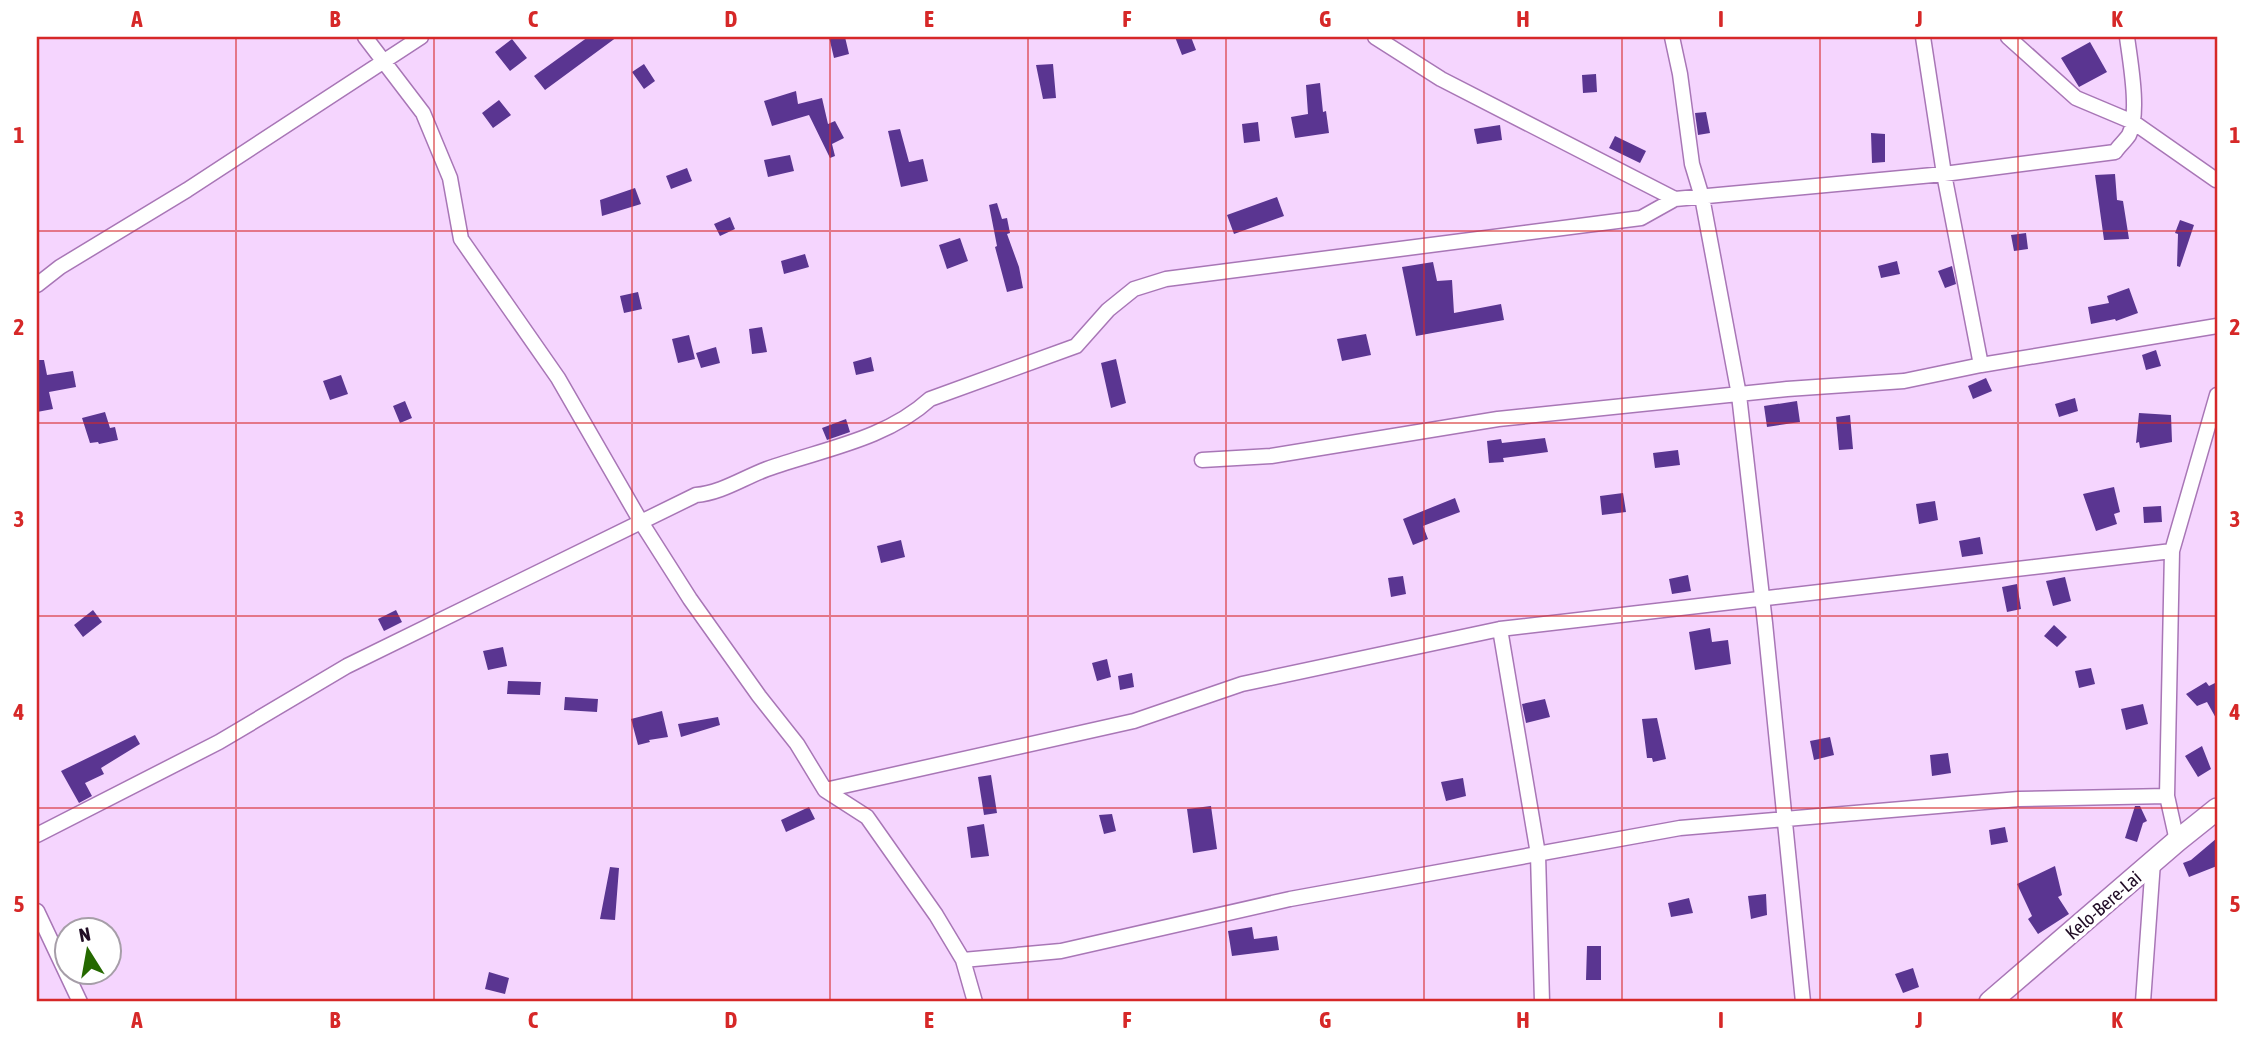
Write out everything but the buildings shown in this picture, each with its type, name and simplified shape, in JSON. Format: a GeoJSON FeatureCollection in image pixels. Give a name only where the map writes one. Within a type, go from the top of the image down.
{"type":"FeatureCollection","features":[{"type":"Feature","properties":{"kind":"main road","name":"Kelo-Bere-Lai"},"geometry":{"type":"LineString","coordinates":[[1990,1002],[2217,809]]}},
{"type":"Feature","properties":{"kind":"street"},"geometry":{"type":"LineString","coordinates":[[365,37],[422,113],[450,178],[461,239],[558,377],[641,522],[690,599],[797,744],[825,790],[866,817],[936,915],[963,960],[975,1002]]}},
{"type":"Feature","properties":{"kind":"street"},"geometry":{"type":"LineString","coordinates":[[37,285],[60,267],[187,191],[421,37]]}},
{"type":"Feature","properties":{"kind":"street"},"geometry":{"type":"LineString","coordinates":[[1375,37],[1441,79],[1675,199]]}},
{"type":"Feature","properties":{"kind":"street"},"geometry":{"type":"LineString","coordinates":[[1672,37],[1692,164],[1702,197],[1740,395],[1803,1002]]}},
{"type":"Feature","properties":{"kind":"street"},"geometry":{"type":"LineString","coordinates":[[1923,37],[1944,174],[1981,365]]}},
{"type":"Feature","properties":{"kind":"street"},"geometry":{"type":"LineString","coordinates":[[2010,37],[2076,98],[2133,122],[2217,182]]}},
{"type":"Feature","properties":{"kind":"street"},"geometry":{"type":"LineString","coordinates":[[37,835],[219,742],[348,666],[696,495],[709,494],[766,470],[867,438],[915,412],[930,398],[1076,346],[1108,310],[1134,289],[1166,279],[1641,218],[1675,199],[1944,174],[2115,152],[2129,134],[2133,122],[2134,97],[2127,37]]}},
{"type":"Feature","properties":{"kind":"street"},"geometry":{"type":"LineString","coordinates":[[1202,460],[1271,456],[1498,419],[1787,389],[1904,381],[1981,365],[2217,326]]}},
{"type":"Feature","properties":{"kind":"street"},"geometry":{"type":"LineString","coordinates":[[2177,841],[2167,796],[2172,551],[2217,395]]}},
{"type":"Feature","properties":{"kind":"street"},"geometry":{"type":"LineString","coordinates":[[825,790],[1134,721],[1242,684],[1500,629],[2172,551]]}},
{"type":"Feature","properties":{"kind":"street"},"geometry":{"type":"LineString","coordinates":[[1500,629],[1538,854],[1542,1002]]}},
{"type":"Feature","properties":{"kind":"street"},"geometry":{"type":"LineString","coordinates":[[963,960],[1061,951],[1290,900],[1681,828],[2019,799],[2167,796]]}},
{"type":"Feature","properties":{"kind":"street"},"geometry":{"type":"LineString","coordinates":[[2143,1002],[2153,862]]}},
{"type":"Feature","properties":{"kind":"street"},"geometry":{"type":"LineString","coordinates":[[37,911],[80,1002]]}}]}
